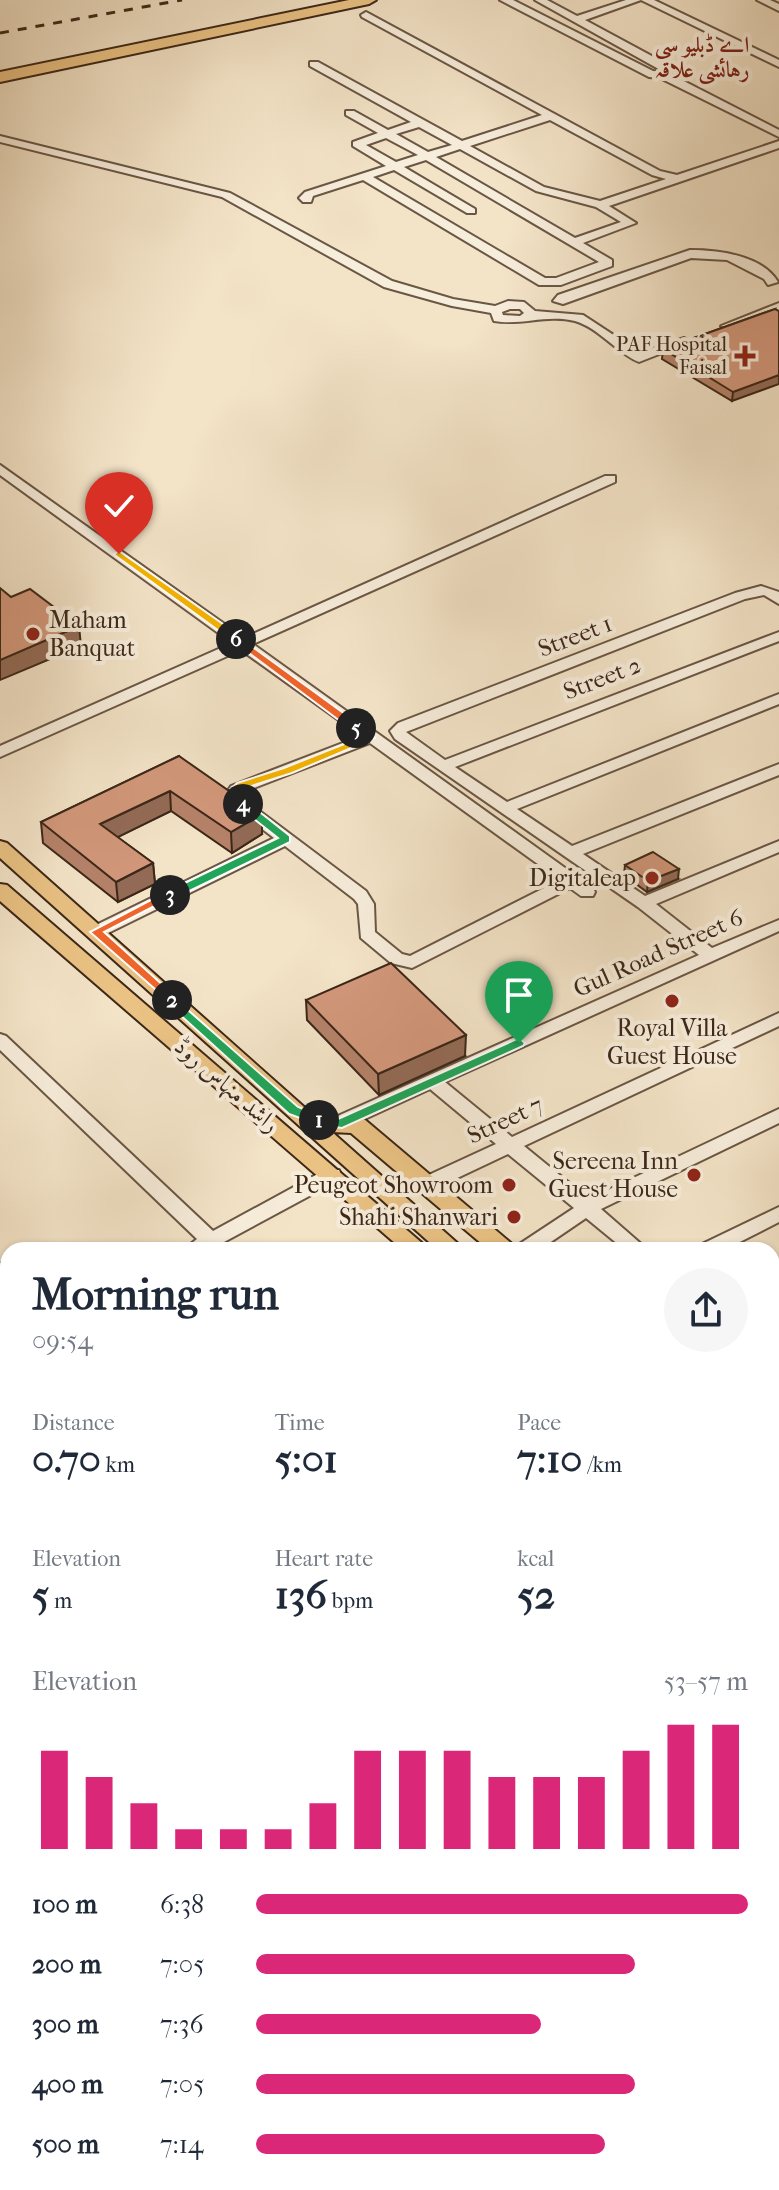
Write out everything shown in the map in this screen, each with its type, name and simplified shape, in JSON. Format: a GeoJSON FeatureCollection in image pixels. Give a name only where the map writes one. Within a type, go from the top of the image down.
{"type":"FeatureCollection","features":[{"type":"Feature","properties":{"kind":"highway"},"geometry":{"type":"LineString","coordinates":[[122,44],[164,27],[299,0]]}},
{"type":"Feature","properties":{"kind":"highway"},"geometry":{"type":"LineString","coordinates":[[5,72],[332,0]]}},
{"type":"Feature","properties":{"kind":"highway"},"geometry":{"type":"LineString","coordinates":[[5,72],[368,8]]}},
{"type":"Feature","properties":{"kind":"main road","name":"راشد منہاس روڈ"},"geometry":{"type":"LineString","coordinates":[[0,847],[444,1242]]}},
{"type":"Feature","properties":{"kind":"main road","name":"راشد منہاس روڈ"},"geometry":{"type":"LineString","coordinates":[[0,890],[409,1242]]}},
{"type":"Feature","properties":{"kind":"main road"},"geometry":{"type":"LineString","coordinates":[[295,1111],[337,1124],[356,1125],[495,1242]]}},
{"type":"Feature","properties":{"kind":"main road"},"geometry":{"type":"LineString","coordinates":[[381,1189],[395,1211],[426,1242]]}},
{"type":"Feature","properties":{"kind":"street"},"geometry":{"type":"LineString","coordinates":[[505,0],[653,75],[670,70],[540,0]]}},
{"type":"Feature","properties":{"kind":"street"},"geometry":{"type":"LineString","coordinates":[[578,19],[636,0]]}},
{"type":"Feature","properties":{"kind":"street"},"geometry":{"type":"LineString","coordinates":[[646,0],[779,64]]}},
{"type":"Feature","properties":{"kind":"street"},"geometry":{"type":"LineString","coordinates":[[762,0],[779,8]]}},
{"type":"Feature","properties":{"kind":"street"},"geometry":{"type":"LineString","coordinates":[[368,8],[551,116],[656,173],[675,178]]}},
{"type":"Feature","properties":{"kind":"street"},"geometry":{"type":"LineString","coordinates":[[314,64],[540,189],[600,205],[630,223],[575,242]]}},
{"type":"Feature","properties":{"kind":"street"},"geometry":{"type":"LineString","coordinates":[[664,74],[753,117],[779,134]]}},
{"type":"Feature","properties":{"kind":"street"},"geometry":{"type":"LineString","coordinates":[[364,176],[548,283],[568,279],[608,263],[505,200],[349,112],[383,100]]}},
{"type":"Feature","properties":{"kind":"street"},"geometry":{"type":"LineString","coordinates":[[307,200],[305,198],[309,194],[551,116]]}},
{"type":"Feature","properties":{"kind":"street"},"geometry":{"type":"LineString","coordinates":[[753,117],[779,125]]}},
{"type":"Feature","properties":{"kind":"street"},"geometry":{"type":"LineString","coordinates":[[423,122],[357,144],[471,211]]}},
{"type":"Feature","properties":{"kind":"street"},"geometry":{"type":"LineString","coordinates":[[0,133],[226,195],[388,284],[452,302],[496,310],[498,318],[513,321],[522,320],[530,312],[559,301],[567,301],[693,258],[697,254],[720,253],[736,265],[776,284]]}},
{"type":"Feature","properties":{"kind":"street"},"geometry":{"type":"LineString","coordinates":[[0,139],[136,170]]}},
{"type":"Feature","properties":{"kind":"street"},"geometry":{"type":"LineString","coordinates":[[600,205],[779,144]]}},
{"type":"Feature","properties":{"kind":"street"},"geometry":{"type":"LineString","coordinates":[[440,221],[540,189]]}},
{"type":"Feature","properties":{"kind":"street"},"geometry":{"type":"LineString","coordinates":[[707,333],[779,307]]}},
{"type":"Feature","properties":{"kind":"street"},"geometry":{"type":"LineString","coordinates":[[530,312],[569,317],[620,350],[629,351],[639,358],[694,338]]}},
{"type":"Feature","properties":{"kind":"street"},"geometry":{"type":"LineString","coordinates":[[0,469],[587,892]]}},
{"type":"Feature","properties":{"kind":"street"},"geometry":{"type":"LineString","coordinates":[[0,752],[610,479]]}},
{"type":"Feature","properties":{"kind":"street","name":"Street 1"},"geometry":{"type":"LineString","coordinates":[[443,766],[400,736],[398,731],[403,726],[740,596],[775,595]]}},
{"type":"Feature","properties":{"kind":"street","name":"Street 2"},"geometry":{"type":"LineString","coordinates":[[443,766],[779,636]]}},
{"type":"Feature","properties":{"kind":"street"},"geometry":{"type":"LineString","coordinates":[[505,808],[779,699]]}},
{"type":"Feature","properties":{"kind":"street"},"geometry":{"type":"LineString","coordinates":[[370,738],[237,789],[246,809],[360,895],[366,904],[367,934],[397,959],[412,962],[571,881]]}},
{"type":"Feature","properties":{"kind":"street"},"geometry":{"type":"LineString","coordinates":[[443,766],[644,903],[710,955]]}},
{"type":"Feature","properties":{"kind":"street"},"geometry":{"type":"LineString","coordinates":[[570,853],[779,769]]}},
{"type":"Feature","properties":{"kind":"street"},"geometry":{"type":"LineString","coordinates":[[96,932],[286,839]]}},
{"type":"Feature","properties":{"kind":"street"},"geometry":{"type":"LineString","coordinates":[[644,903],[779,846]]}},
{"type":"Feature","properties":{"kind":"street","name":"Gul Road Street 6"},"geometry":{"type":"LineString","coordinates":[[337,1124],[779,925]]}},
{"type":"Feature","properties":{"kind":"street","name":"Street 7"},"geometry":{"type":"LineString","coordinates":[[427,1184],[779,1019]]}},
{"type":"Feature","properties":{"kind":"street"},"geometry":{"type":"LineString","coordinates":[[0,1040],[213,1242]]}},
{"type":"Feature","properties":{"kind":"street"},"geometry":{"type":"LineString","coordinates":[[433,1082],[628,1242]]}},
{"type":"Feature","properties":{"kind":"street"},"geometry":{"type":"LineString","coordinates":[[537,1242],[587,1208],[779,1115]]}},
{"type":"Feature","properties":{"kind":"street"},"geometry":{"type":"LineString","coordinates":[[221,1242],[332,1175]]}},
{"type":"Feature","properties":{"kind":"street"},"geometry":{"type":"LineString","coordinates":[[723,1242],[779,1214]]}},
{"type":"Feature","properties":{"kind":"building"},"geometry":{"type":"Polygon","coordinates":[[[775,309],[779,311],[779,375],[733,392],[663,349],[775,309]]]}},
{"type":"Feature","properties":{"kind":"building"},"geometry":{"type":"Polygon","coordinates":[[[0,588],[11,597],[30,589],[79,626],[0,660],[0,588]]]}},
{"type":"Feature","properties":{"kind":"building"},"geometry":{"type":"Polygon","coordinates":[[[179,756],[262,814],[231,832],[170,791],[100,824],[153,863],[116,882],[41,822],[179,756]]]}},
{"type":"Feature","properties":{"kind":"building"},"geometry":{"type":"Polygon","coordinates":[[[653,852],[679,869],[648,881],[625,865],[653,852]]]}},
{"type":"Feature","properties":{"kind":"building"},"geometry":{"type":"Polygon","coordinates":[[[391,963],[466,1035],[378,1074],[306,1000],[391,963]]]}},
{"type":"Feature","properties":{"kind":"railway"},"geometry":{"type":"LineString","coordinates":[[0,33],[182,0]]}},
{"type":"Feature","properties":{"kind":"place","name":"PAF Hospital Faisal"},"geometry":{"type":"Point","coordinates":[745,356]}},
{"type":"Feature","properties":{"kind":"place","name":"Maham Banquat"},"geometry":{"type":"Point","coordinates":[33,634]}},
{"type":"Feature","properties":{"kind":"place","name":"Digitaleap"},"geometry":{"type":"Point","coordinates":[652,878]}},
{"type":"Feature","properties":{"kind":"place","name":"Royal Villa Guest House"},"geometry":{"type":"Point","coordinates":[672,1001]}},
{"type":"Feature","properties":{"kind":"place","name":"Sereena Inn Guest House"},"geometry":{"type":"Point","coordinates":[694,1175]}},
{"type":"Feature","properties":{"kind":"place","name":"Peugeot Showroom"},"geometry":{"type":"Point","coordinates":[509,1185]}},
{"type":"Feature","properties":{"kind":"place","name":"Shahi Shanwari"},"geometry":{"type":"Point","coordinates":[514,1217]}},
{"type":"Feature","properties":{"kind":"district","name":"اے ڈبلیو سی رہائشی علاقہ"},"geometry":{"type":"Point","coordinates":[702,56]}},
{"type":"Feature","properties":{"kind":"route"},"geometry":{"type":"LineString","coordinates":[[119,554],[370,738],[288,771],[241,785],[237,789],[246,809],[286,839],[96,932],[294,1111],[329,1124],[337,1124],[519,1043]]}}]}
